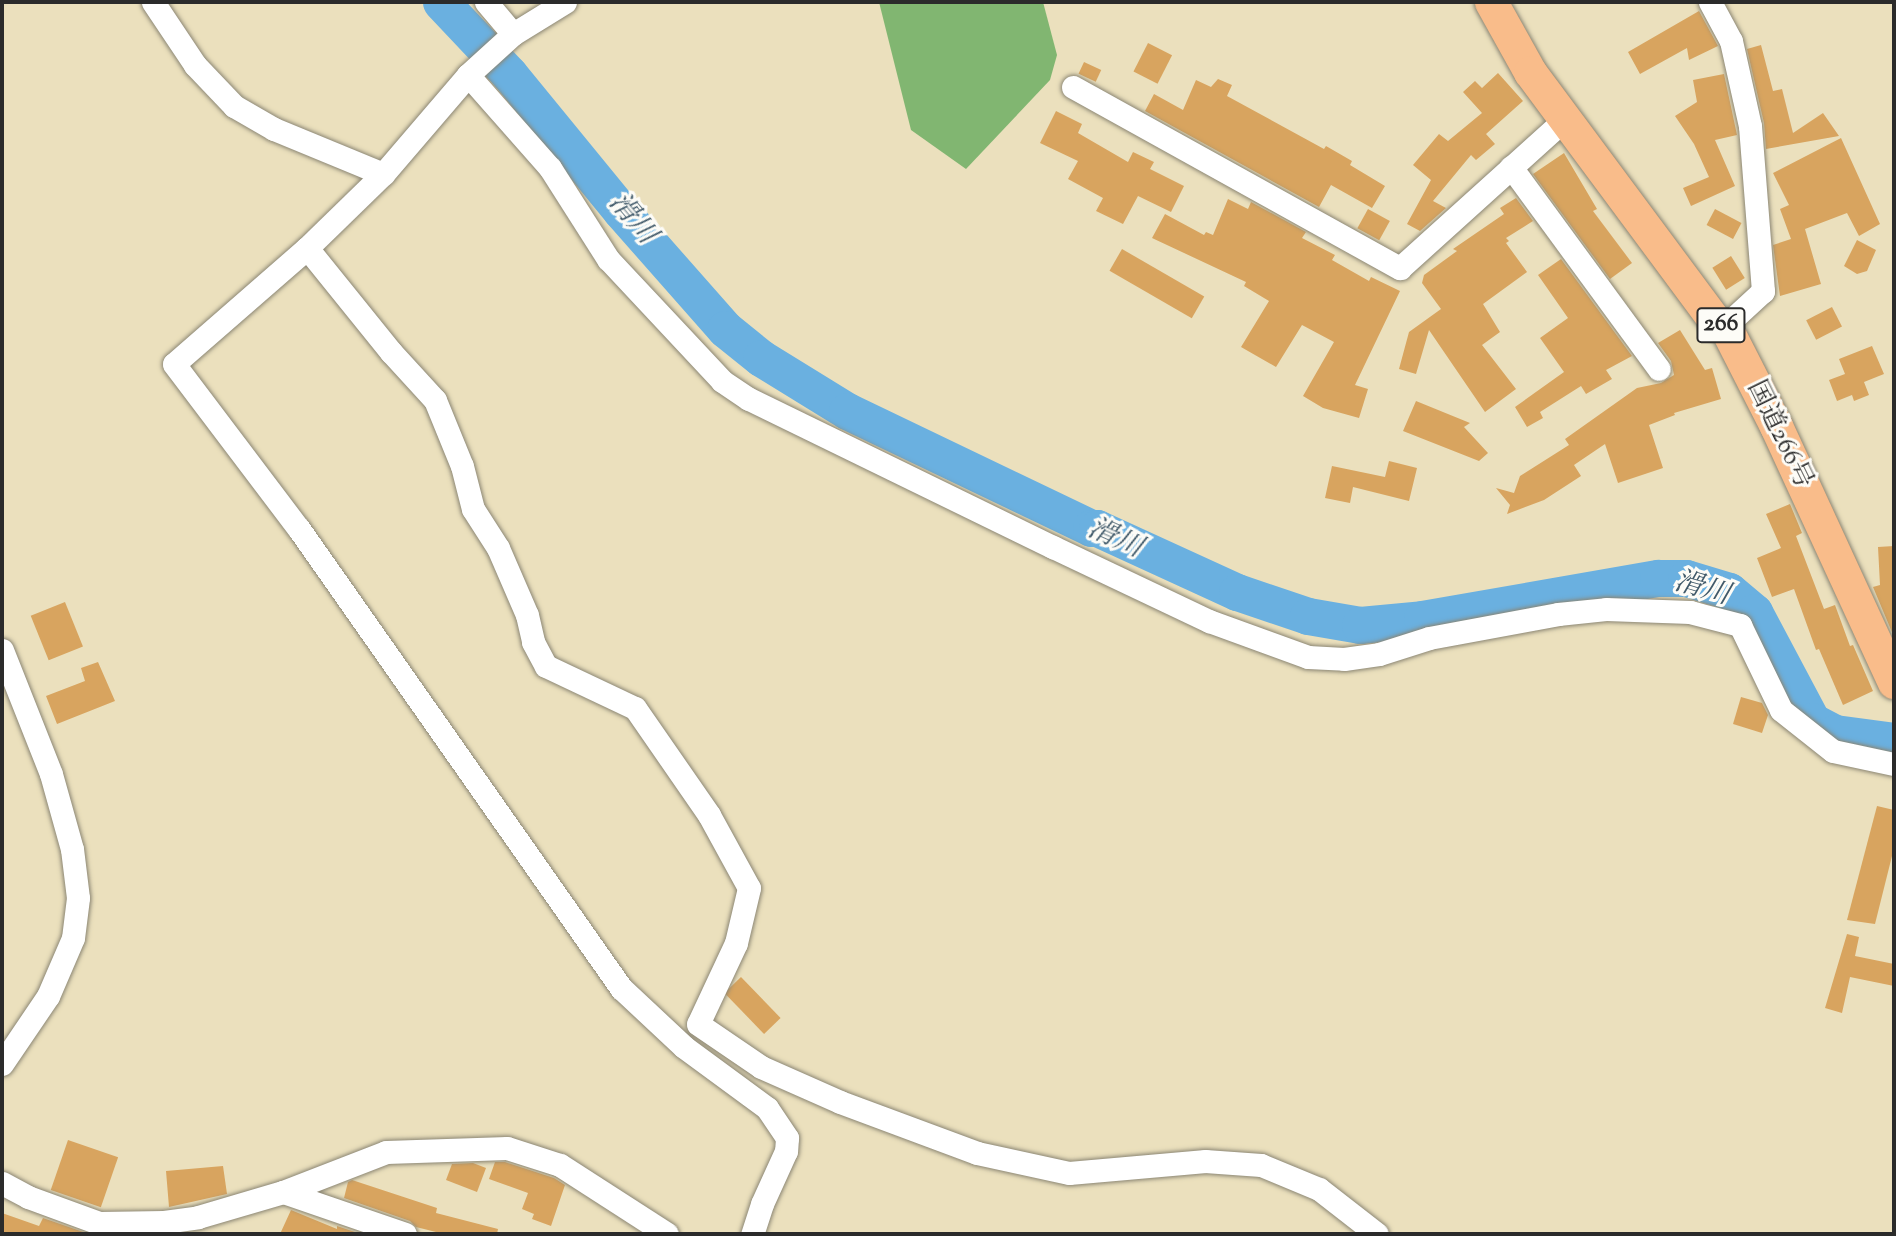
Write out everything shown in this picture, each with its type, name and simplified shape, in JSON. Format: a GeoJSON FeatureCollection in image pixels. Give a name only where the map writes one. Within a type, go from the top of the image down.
{"type":"FeatureCollection","features":[{"type":"Feature","properties":{"kind":"highway","name":"国道266号"},"geometry":{"type":"LineString","coordinates":[[1490,2],[1512,45],[1565,119],[1717,324],[1725,326],[1776,426],[1894,682]]}},
{"type":"Feature","properties":{"kind":"street"},"geometry":{"type":"LineString","coordinates":[[153,2],[195,65],[234,106],[274,129],[383,174]]}},
{"type":"Feature","properties":{"kind":"street"},"geometry":{"type":"LineString","coordinates":[[486,2],[512,34]]}},
{"type":"Feature","properties":{"kind":"street"},"geometry":{"type":"LineString","coordinates":[[565,2],[512,34],[469,74],[383,174],[307,248],[174,364],[299,529],[621,988],[684,1047],[767,1108],[787,1138],[786,1151],[762,1204],[752,1234]]}},
{"type":"Feature","properties":{"kind":"street"},"geometry":{"type":"LineString","coordinates":[[1710,2],[1731,41],[1750,126],[1763,291],[1725,326]]}},
{"type":"Feature","properties":{"kind":"street"},"geometry":{"type":"LineString","coordinates":[[469,74],[550,168],[608,259],[722,381],[748,399],[1209,621],[1308,657],[1344,659],[1379,654],[1429,638],[1606,609],[1690,612],[1740,625],[1781,709],[1833,751],[1894,764]]}},
{"type":"Feature","properties":{"kind":"street"},"geometry":{"type":"LineString","coordinates":[[1073,87],[1400,268],[1565,119]]}},
{"type":"Feature","properties":{"kind":"street"},"geometry":{"type":"LineString","coordinates":[[1511,167],[1659,369]]}},
{"type":"Feature","properties":{"kind":"street"},"geometry":{"type":"LineString","coordinates":[[307,248],[435,400],[462,466],[472,509],[498,548],[527,615],[533,642],[546,666],[635,708],[709,816],[749,888],[736,943],[698,1024],[761,1067],[840,1102],[978,1153],[1069,1173],[1205,1161],[1261,1164],[1319,1189],[1377,1234]]}},
{"type":"Feature","properties":{"kind":"street"},"geometry":{"type":"LineString","coordinates":[[2,650],[51,774],[72,849],[78,898],[73,937],[48,996],[2,1064]]}},
{"type":"Feature","properties":{"kind":"street"},"geometry":{"type":"LineString","coordinates":[[2,1183],[28,1197],[99,1223],[163,1222],[198,1217],[283,1192],[386,1153],[507,1148],[560,1165],[667,1234]]}},
{"type":"Feature","properties":{"kind":"street"},"geometry":{"type":"LineString","coordinates":[[283,1192],[405,1234]]}},
{"type":"Feature","properties":{"kind":"green space"},"geometry":{"type":"Polygon","coordinates":[[[879,2],[1043,2],[1057,55],[1050,80],[966,169],[911,130],[879,2]]]}},
{"type":"Feature","properties":{"kind":"building"},"geometry":{"type":"Polygon","coordinates":[[[1699,11],[1718,46],[1689,60],[1687,48],[1640,74],[1628,52],[1699,11]]]}},
{"type":"Feature","properties":{"kind":"building"},"geometry":{"type":"Polygon","coordinates":[[[1148,43],[1172,55],[1158,84],[1133,72],[1148,43]]]}},
{"type":"Feature","properties":{"kind":"building"},"geometry":{"type":"Polygon","coordinates":[[[1761,45],[1773,91],[1782,89],[1793,133],[1823,113],[1839,136],[1766,149],[1764,123],[1747,49],[1761,45]]]}},
{"type":"Feature","properties":{"kind":"building"},"geometry":{"type":"Polygon","coordinates":[[[1084,62],[1101,70],[1096,82],[1079,74],[1084,62]]]}},
{"type":"Feature","properties":{"kind":"building"},"geometry":{"type":"Polygon","coordinates":[[[1498,73],[1523,101],[1486,134],[1495,144],[1476,160],[1471,155],[1433,201],[1446,208],[1420,231],[1407,224],[1431,180],[1413,165],[1439,134],[1448,141],[1482,113],[1463,92],[1475,81],[1482,88],[1498,73]]]}},
{"type":"Feature","properties":{"kind":"building"},"geometry":{"type":"Polygon","coordinates":[[[1724,74],[1737,135],[1715,140],[1735,186],[1691,206],[1683,188],[1709,177],[1694,144],[1675,116],[1697,102],[1693,80],[1724,74]]]}},
{"type":"Feature","properties":{"kind":"building"},"geometry":{"type":"Polygon","coordinates":[[[1218,79],[1232,85],[1227,96],[1324,149],[1326,146],[1352,161],[1350,165],[1385,186],[1372,208],[1331,185],[1319,207],[1145,111],[1154,94],[1183,110],[1196,80],[1211,87],[1218,79]]]}},
{"type":"Feature","properties":{"kind":"building"},"geometry":{"type":"Polygon","coordinates":[[[1056,111],[1082,124],[1078,133],[1128,162],[1133,152],[1154,162],[1150,169],[1184,186],[1171,212],[1138,196],[1123,224],[1096,211],[1103,198],[1068,179],[1078,161],[1040,143],[1056,111]]]}},
{"type":"Feature","properties":{"kind":"building"},"geometry":{"type":"Polygon","coordinates":[[[1841,138],[1880,224],[1859,236],[1847,213],[1805,229],[1821,284],[1780,296],[1773,245],[1791,239],[1780,209],[1789,205],[1773,173],[1841,138]]]}},
{"type":"Feature","properties":{"kind":"building"},"geometry":{"type":"Polygon","coordinates":[[[1564,153],[1597,209],[1593,211],[1632,263],[1610,279],[1533,174],[1564,153]]]}},
{"type":"Feature","properties":{"kind":"building"},"geometry":{"type":"Polygon","coordinates":[[[1516,198],[1533,221],[1506,238],[1509,241],[1506,243],[1527,272],[1483,304],[1500,332],[1482,345],[1516,389],[1485,412],[1429,330],[1416,374],[1399,369],[1409,332],[1441,309],[1422,283],[1424,275],[1457,251],[1453,249],[1504,214],[1500,208],[1516,198]]]}},
{"type":"Feature","properties":{"kind":"building"},"geometry":{"type":"Polygon","coordinates":[[[1228,199],[1248,209],[1251,202],[1306,232],[1302,238],[1335,255],[1332,260],[1369,281],[1371,277],[1400,291],[1355,385],[1368,389],[1359,418],[1323,408],[1303,396],[1334,342],[1302,325],[1276,367],[1241,347],[1269,301],[1244,286],[1246,282],[1152,238],[1165,214],[1204,235],[1206,232],[1213,235],[1228,199]]]}},
{"type":"Feature","properties":{"kind":"building"},"geometry":{"type":"Polygon","coordinates":[[[1368,209],[1390,221],[1379,240],[1357,228],[1368,209]]]}},
{"type":"Feature","properties":{"kind":"building"},"geometry":{"type":"Polygon","coordinates":[[[1715,209],[1741,223],[1733,239],[1707,225],[1715,209]]]}},
{"type":"Feature","properties":{"kind":"building"},"geometry":{"type":"Polygon","coordinates":[[[1857,240],[1876,250],[1867,271],[1857,274],[1844,266],[1857,240]]]}},
{"type":"Feature","properties":{"kind":"building"},"geometry":{"type":"Polygon","coordinates":[[[1122,249],[1204,296],[1192,318],[1110,271],[1122,249]]]}},
{"type":"Feature","properties":{"kind":"building"},"geometry":{"type":"Polygon","coordinates":[[[1731,256],[1745,278],[1726,290],[1712,268],[1731,256]]]}},
{"type":"Feature","properties":{"kind":"building"},"geometry":{"type":"Polygon","coordinates":[[[1561,259],[1632,356],[1606,370],[1612,379],[1586,394],[1581,386],[1540,412],[1543,418],[1527,427],[1515,407],[1564,372],[1540,338],[1568,318],[1538,275],[1561,259]]]}},
{"type":"Feature","properties":{"kind":"building"},"geometry":{"type":"Polygon","coordinates":[[[1832,307],[1842,327],[1816,340],[1806,320],[1832,307]]]}},
{"type":"Feature","properties":{"kind":"building"},"geometry":{"type":"Polygon","coordinates":[[[1680,330],[1705,370],[1712,368],[1721,399],[1674,413],[1675,415],[1649,425],[1663,468],[1618,483],[1605,444],[1574,465],[1581,476],[1544,500],[1507,514],[1510,505],[1496,488],[1514,493],[1520,476],[1569,445],[1565,439],[1637,388],[1661,383],[1674,375],[1671,361],[1658,343],[1680,330]]]}},
{"type":"Feature","properties":{"kind":"building"},"geometry":{"type":"Polygon","coordinates":[[[1872,346],[1884,374],[1864,382],[1869,395],[1854,401],[1852,395],[1837,401],[1829,380],[1845,374],[1839,359],[1872,346]]]}},
{"type":"Feature","properties":{"kind":"building"},"geometry":{"type":"Polygon","coordinates":[[[1416,401],[1470,423],[1464,427],[1488,453],[1479,461],[1403,431],[1416,401]]]}},
{"type":"Feature","properties":{"kind":"building"},"geometry":{"type":"Polygon","coordinates":[[[1389,461],[1417,468],[1409,501],[1353,487],[1350,503],[1325,498],[1332,466],[1385,477],[1389,461]]]}},
{"type":"Feature","properties":{"kind":"building"},"geometry":{"type":"Polygon","coordinates":[[[1790,504],[1802,533],[1796,536],[1824,609],[1835,605],[1850,646],[1853,645],[1873,691],[1843,705],[1819,649],[1816,650],[1794,589],[1772,597],[1757,558],[1781,548],[1766,514],[1790,504]]]}},
{"type":"Feature","properties":{"kind":"building"},"geometry":{"type":"Polygon","coordinates":[[[1894,546],[1894,637],[1873,587],[1880,585],[1878,547],[1894,546]]]}},
{"type":"Feature","properties":{"kind":"building"},"geometry":{"type":"Polygon","coordinates":[[[65,602],[83,647],[49,660],[31,616],[65,602]]]}},
{"type":"Feature","properties":{"kind":"building"},"geometry":{"type":"Polygon","coordinates":[[[98,662],[115,701],[57,724],[46,696],[85,681],[81,668],[98,662]]]}},
{"type":"Feature","properties":{"kind":"building"},"geometry":{"type":"Polygon","coordinates":[[[1741,697],[1762,703],[1768,715],[1762,733],[1733,724],[1741,697]]]}},
{"type":"Feature","properties":{"kind":"building"},"geometry":{"type":"Polygon","coordinates":[[[1877,806],[1894,810],[1894,848],[1875,924],[1847,920],[1877,806]]]}},
{"type":"Feature","properties":{"kind":"building"},"geometry":{"type":"Polygon","coordinates":[[[1847,934],[1859,937],[1855,956],[1894,964],[1894,986],[1850,977],[1842,1013],[1825,1008],[1847,934]]]}},
{"type":"Feature","properties":{"kind":"building"},"geometry":{"type":"Polygon","coordinates":[[[741,977],[781,1018],[764,1034],[724,993],[741,977]]]}},
{"type":"Feature","properties":{"kind":"building"},"geometry":{"type":"Polygon","coordinates":[[[68,1140],[118,1157],[101,1207],[51,1190],[68,1140]]]}},
{"type":"Feature","properties":{"kind":"building"},"geometry":{"type":"Polygon","coordinates":[[[495,1162],[505,1162],[554,1178],[565,1185],[551,1226],[532,1219],[534,1214],[522,1209],[528,1193],[489,1179],[495,1162]]]}},
{"type":"Feature","properties":{"kind":"building"},"geometry":{"type":"Polygon","coordinates":[[[473,1163],[486,1168],[477,1192],[446,1180],[452,1164],[473,1163]]]}},
{"type":"Feature","properties":{"kind":"building"},"geometry":{"type":"Polygon","coordinates":[[[223,1166],[227,1194],[169,1207],[166,1171],[223,1166]]]}},
{"type":"Feature","properties":{"kind":"building"},"geometry":{"type":"Polygon","coordinates":[[[352,1180],[437,1208],[436,1213],[498,1229],[497,1234],[444,1234],[416,1227],[410,1221],[344,1198],[348,1182],[352,1180]]]}},
{"type":"Feature","properties":{"kind":"building"},"geometry":{"type":"Polygon","coordinates":[[[291,1210],[337,1229],[337,1226],[355,1232],[280,1234],[291,1210]]]}},
{"type":"Feature","properties":{"kind":"building"},"geometry":{"type":"Polygon","coordinates":[[[2,1213],[39,1226],[43,1218],[89,1234],[2,1234],[2,1213]]]}},
{"type":"Feature","properties":{"kind":"waterway","name":"滑川"},"geometry":{"type":"LineString","coordinates":[[441,2],[509,74],[621,211],[725,329],[761,358],[847,411],[1091,528],[1097,528],[1237,592],[1308,616],[1360,625],[1422,619],[1658,578],[1686,578],[1729,591],[1754,612],[1812,721],[1835,733],[1894,741]]}}]}
